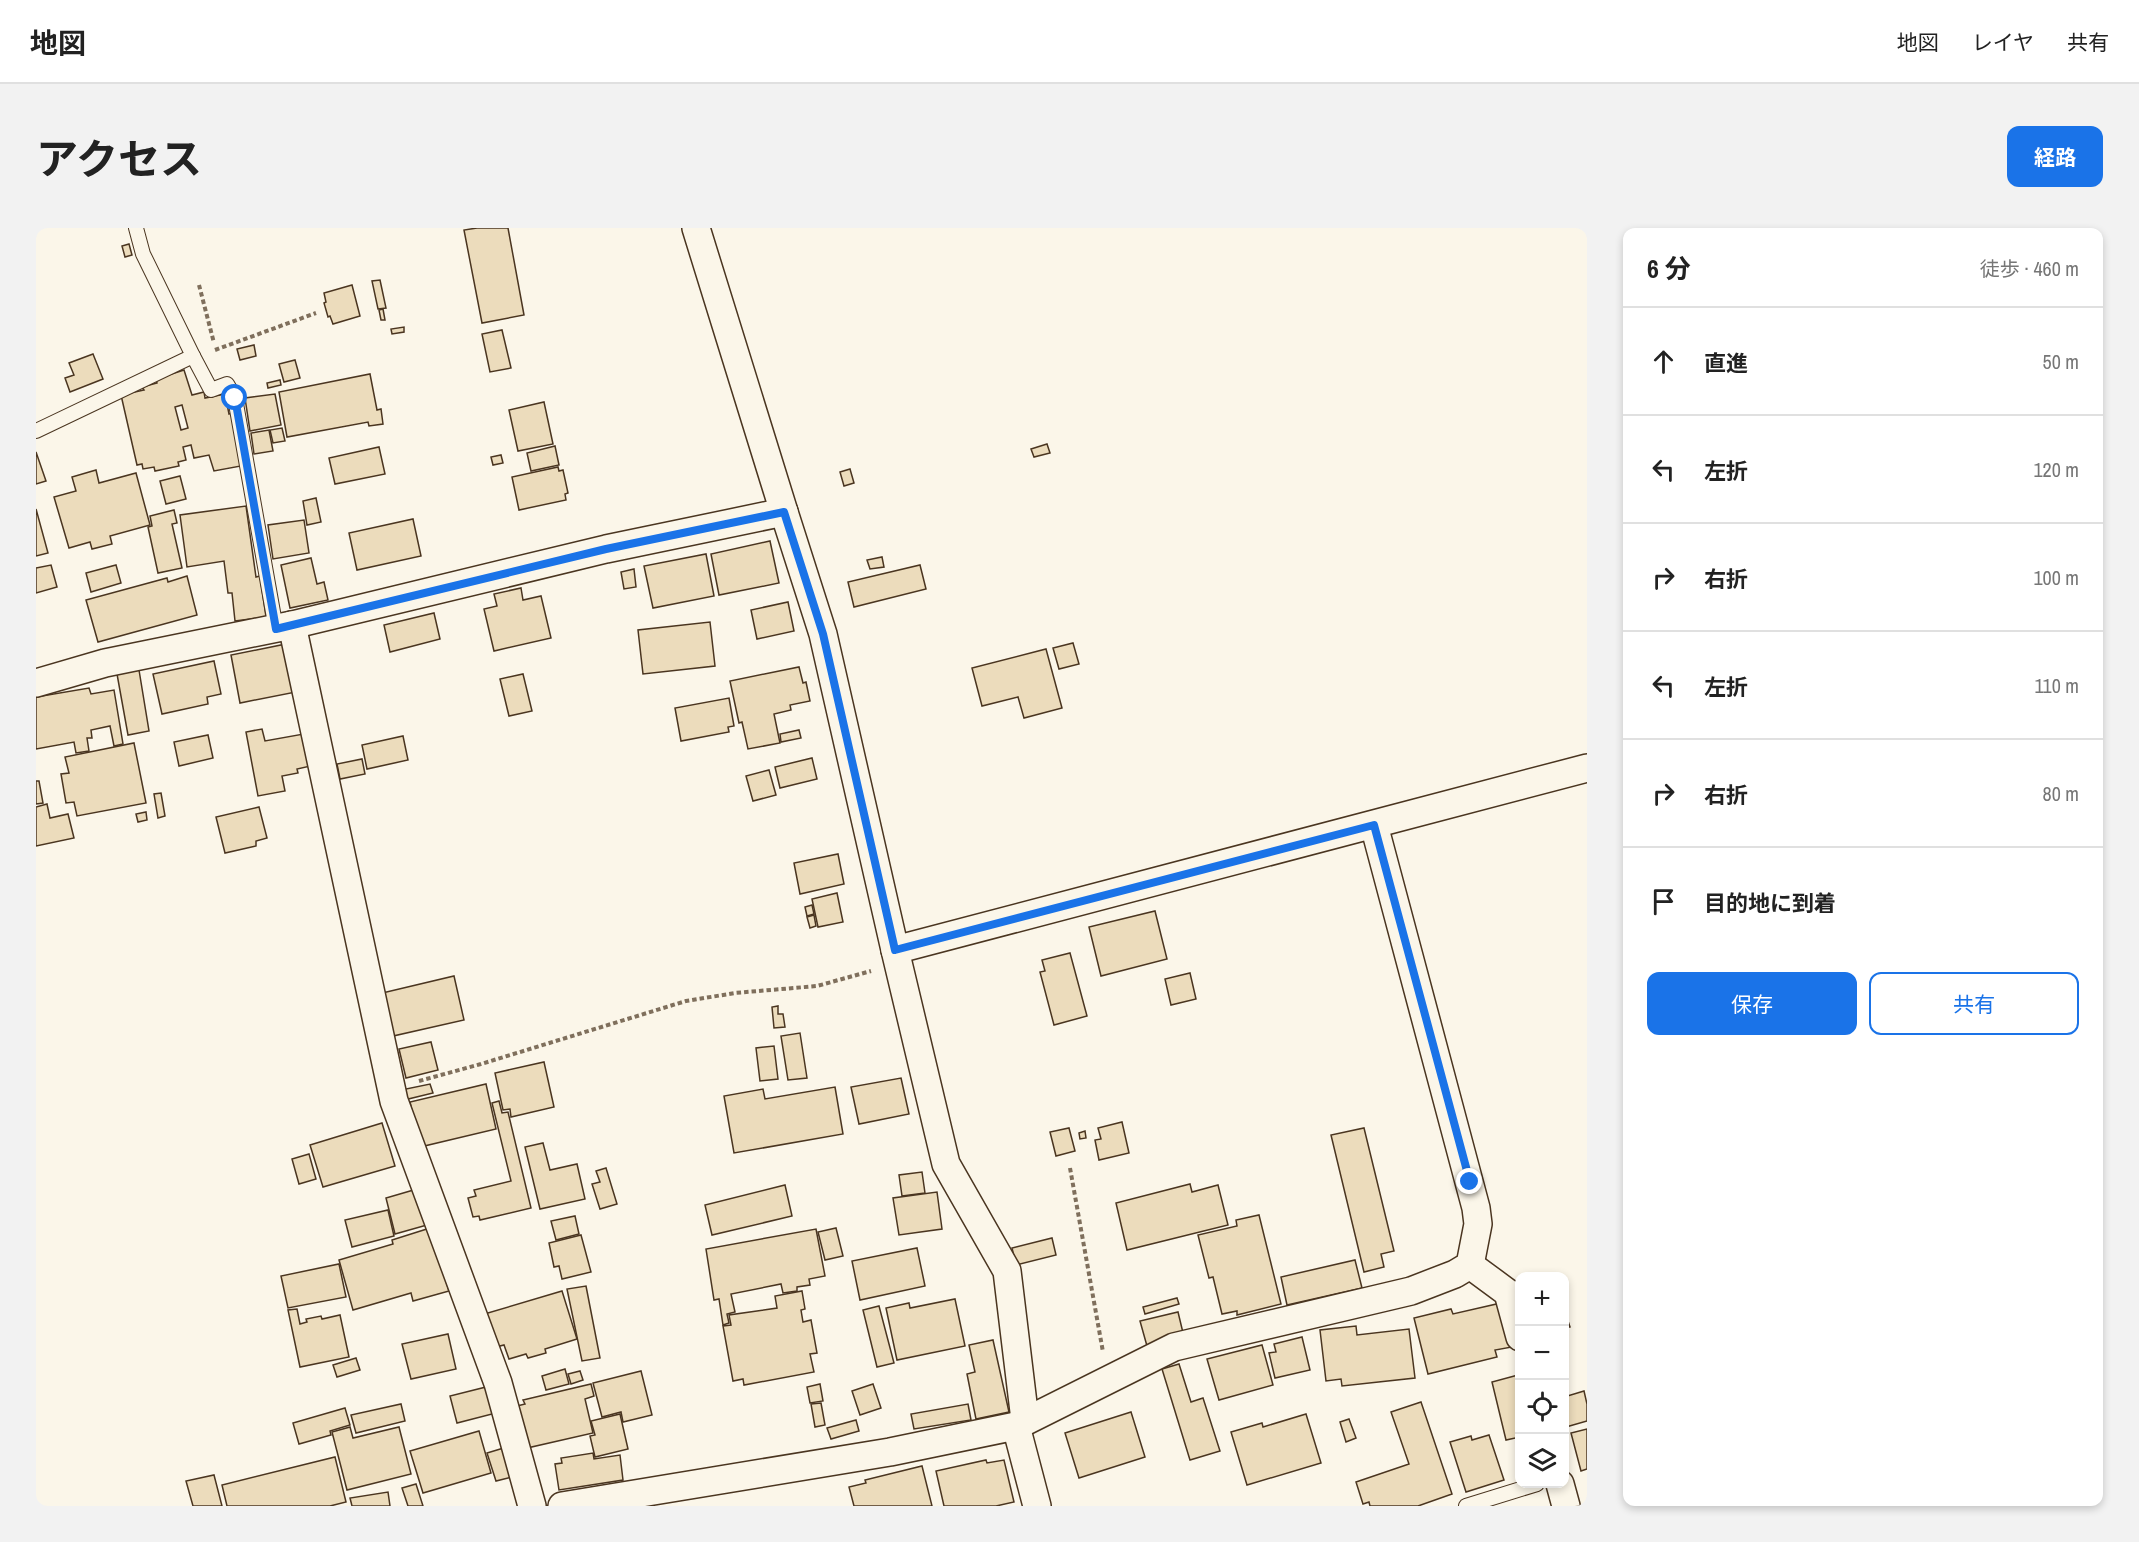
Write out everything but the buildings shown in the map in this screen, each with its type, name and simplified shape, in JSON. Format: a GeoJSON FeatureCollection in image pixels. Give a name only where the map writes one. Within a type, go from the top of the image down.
{"type":"FeatureCollection","features":[{"type":"Feature","properties":{"kind":"street"},"geometry":{"type":"LineString","coordinates":[[696,228],[823,634],[896,957],[946,1164],[1007,1271],[1020,1423],[1037,1506]]}},
{"type":"Feature","properties":{"kind":"street"},"geometry":{"type":"LineString","coordinates":[[36,683],[105,663],[284,627],[606,549],[784,512]]}},
{"type":"Feature","properties":{"kind":"street"},"geometry":{"type":"LineString","coordinates":[[284,627],[398,1112],[498,1383],[532,1506]]}},
{"type":"Feature","properties":{"kind":"street"},"geometry":{"type":"LineString","coordinates":[[896,957],[1587,768]]}},
{"type":"Feature","properties":{"kind":"street"},"geometry":{"type":"LineString","coordinates":[[562,1506],[890,1452],[1020,1423],[1174,1347],[1410,1291],[1455,1274],[1470,1265],[1477,1233],[1476,1208],[1374,825]]}},
{"type":"Feature","properties":{"kind":"street"},"geometry":{"type":"LineString","coordinates":[[1470,1265],[1508,1293],[1517,1326]]}},
{"type":"Feature","properties":{"kind":"street"},"geometry":{"type":"LineString","coordinates":[[1561,1488],[1566,1506]]}},
{"type":"Feature","properties":{"kind":"lane"},"geometry":{"type":"LineString","coordinates":[[136,228],[143,254],[212,390],[227,384],[235,398],[284,627]]}},
{"type":"Feature","properties":{"kind":"lane"},"geometry":{"type":"LineString","coordinates":[[36,431],[194,357]]}},
{"type":"Feature","properties":{"kind":"lane"},"geometry":{"type":"LineString","coordinates":[[1466,1506],[1524,1488]]}},
{"type":"Feature","properties":{"kind":"path"},"geometry":{"type":"LineString","coordinates":[[199,285],[215,350]]}},
{"type":"Feature","properties":{"kind":"path"},"geometry":{"type":"LineString","coordinates":[[194,357],[316,314]]}},
{"type":"Feature","properties":{"kind":"path"},"geometry":{"type":"LineString","coordinates":[[392,1089],[686,1001],[735,993],[817,986],[896,957]]}},
{"type":"Feature","properties":{"kind":"path"},"geometry":{"type":"LineString","coordinates":[[1070,1168],[1108,1380]]}},
{"type":"Feature","properties":{"kind":"route"},"geometry":{"type":"LineString","coordinates":[[235,398],[276,629],[606,549],[784,512],[823,634],[895,950],[1374,825],[1470,1182]]}}]}
